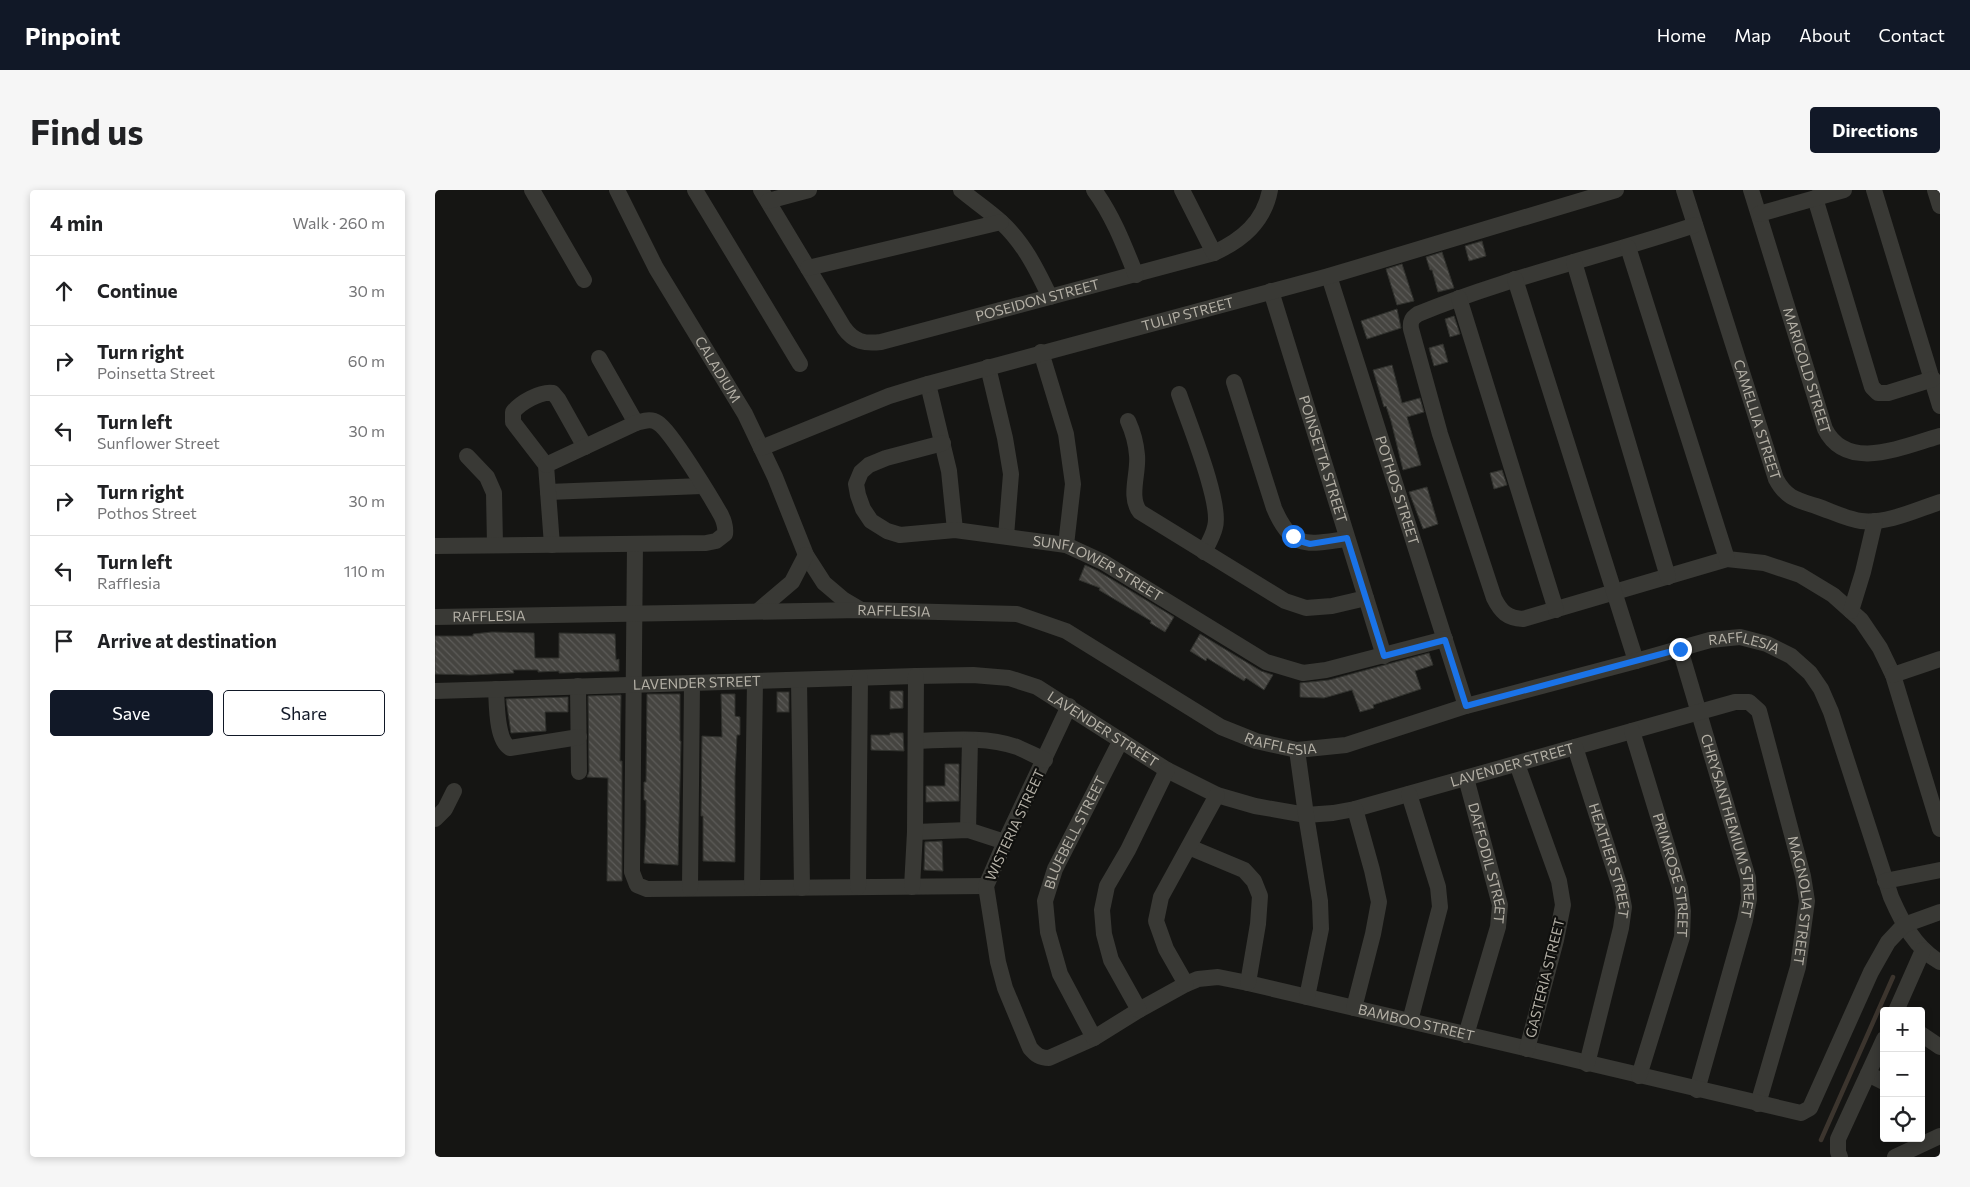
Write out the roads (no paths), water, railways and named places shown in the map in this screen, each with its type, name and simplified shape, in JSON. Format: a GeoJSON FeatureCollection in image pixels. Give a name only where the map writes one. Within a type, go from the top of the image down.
{"type":"FeatureCollection","features":[{"type":"Feature","properties":{"kind":"street"},"geometry":{"type":"LineString","coordinates":[[532,190],[584,280]]}},
{"type":"Feature","properties":{"kind":"street","name":"CALADIUM"},"geometry":{"type":"LineString","coordinates":[[617,190],[656,268],[731,389],[761,448],[806,555],[824,583],[844,600],[861,610]]}},
{"type":"Feature","properties":{"kind":"street"},"geometry":{"type":"LineString","coordinates":[[695,190],[799,364]]}},
{"type":"Feature","properties":{"kind":"street"},"geometry":{"type":"LineString","coordinates":[[809,190],[765,196],[808,268],[1001,222]]}},
{"type":"Feature","properties":{"kind":"street"},"geometry":{"type":"LineString","coordinates":[[961,190],[1001,222],[1025,250],[1050,297]]}},
{"type":"Feature","properties":{"kind":"street"},"geometry":{"type":"LineString","coordinates":[[1094,190],[1119,232],[1136,275]]}},
{"type":"Feature","properties":{"kind":"street"},"geometry":{"type":"LineString","coordinates":[[1182,190],[1214,253]]}},
{"type":"Feature","properties":{"kind":"street","name":"POSEIDON STREET"},"geometry":{"type":"LineString","coordinates":[[808,268],[849,335],[860,342],[881,342],[1214,253],[1241,239],[1251,229],[1261,216],[1270,190]]}},
{"type":"Feature","properties":{"kind":"street","name":"TULIP STREET"},"geometry":{"type":"LineString","coordinates":[[761,448],[881,399],[929,384],[1041,352],[1329,276],[1616,190]]}},
{"type":"Feature","properties":{"kind":"street","name":"CAMELLIA STREET"},"geometry":{"type":"LineString","coordinates":[[1684,190],[1776,479],[1782,490],[1790,496],[1854,520],[1875,521],[1891,518],[1940,502]]}},
{"type":"Feature","properties":{"kind":"street","name":"MARIGOLD STREET"},"geometry":{"type":"LineString","coordinates":[[1751,190],[1825,429],[1831,441],[1840,448],[1852,453],[1866,454],[1885,451],[1940,436]]}},
{"type":"Feature","properties":{"kind":"street"},"geometry":{"type":"LineString","coordinates":[[1759,214],[1844,190]]}},
{"type":"Feature","properties":{"kind":"street"},"geometry":{"type":"LineString","coordinates":[[1874,190],[1940,406]]}},
{"type":"Feature","properties":{"kind":"street"},"geometry":{"type":"LineString","coordinates":[[1935,190],[1940,206]]}},
{"type":"Feature","properties":{"kind":"street"},"geometry":{"type":"LineString","coordinates":[[1815,198],[1872,387],[1878,393],[1888,393],[1933,379]]}},
{"type":"Feature","properties":{"kind":"street"},"geometry":{"type":"LineString","coordinates":[[1695,226],[1459,298],[1417,314],[1410,322],[1440,434],[1499,608],[1506,615],[1523,619],[1727,560],[1763,563],[1800,575],[1833,594],[1861,620],[1880,648],[1893,675],[1940,829]]}},
{"type":"Feature","properties":{"kind":"street"},"geometry":{"type":"LineString","coordinates":[[1629,247],[1727,560]]}},
{"type":"Feature","properties":{"kind":"street"},"geometry":{"type":"LineString","coordinates":[[1574,262],[1668,577]]}},
{"type":"Feature","properties":{"kind":"street","name":"POTHOS STREET"},"geometry":{"type":"LineString","coordinates":[[1329,276],[1466,706]]}},
{"type":"Feature","properties":{"kind":"street"},"geometry":{"type":"LineString","coordinates":[[1515,280],[1636,662]]}},
{"type":"Feature","properties":{"kind":"street","name":"POINSETTA STREET"},"geometry":{"type":"LineString","coordinates":[[1271,291],[1384,656]]}},
{"type":"Feature","properties":{"kind":"street"},"geometry":{"type":"LineString","coordinates":[[1459,298],[1555,610]]}},
{"type":"Feature","properties":{"kind":"street"},"geometry":{"type":"LineString","coordinates":[[1041,352],[1066,434],[1073,484],[1066,545]]}},
{"type":"Feature","properties":{"kind":"street"},"geometry":{"type":"LineString","coordinates":[[599,358],[636,424]]}},
{"type":"Feature","properties":{"kind":"street"},"geometry":{"type":"LineString","coordinates":[[988,367],[1005,438],[1011,474],[1006,536]]}},
{"type":"Feature","properties":{"kind":"street"},"geometry":{"type":"LineString","coordinates":[[1234,382],[1281,526],[1303,542],[1310,544],[1347,538]]}},
{"type":"Feature","properties":{"kind":"street"},"geometry":{"type":"LineString","coordinates":[[929,384],[949,471],[955,530]]}},
{"type":"Feature","properties":{"kind":"street"},"geometry":{"type":"LineString","coordinates":[[552,544],[546,465],[517,428],[512,417],[513,412],[517,407],[545,393],[553,393],[556,395],[585,447]]}},
{"type":"Feature","properties":{"kind":"street"},"geometry":{"type":"LineString","coordinates":[[1179,394],[1212,491],[1217,512],[1216,527],[1204,552]]}},
{"type":"Feature","properties":{"kind":"street"},"geometry":{"type":"LineString","coordinates":[[435,546],[706,543],[716,541],[725,534],[726,527],[721,516],[665,429],[653,420],[645,420],[546,465]]}},
{"type":"Feature","properties":{"kind":"street"},"geometry":{"type":"LineString","coordinates":[[1128,421],[1134,436],[1138,456],[1134,497],[1136,508],[1140,512],[1285,601],[1306,608],[1331,606],[1366,598]]}},
{"type":"Feature","properties":{"kind":"street","name":"SUNFLOWER STREET"},"geometry":{"type":"LineString","coordinates":[[943,443],[886,458],[869,465],[861,472],[856,484],[863,509],[871,521],[887,531],[900,535],[955,530],[1066,545],[1103,562],[1266,662],[1303,673],[1326,670],[1445,640]]}},
{"type":"Feature","properties":{"kind":"street"},"geometry":{"type":"LineString","coordinates":[[467,456],[487,477],[494,493],[495,545]]}},
{"type":"Feature","properties":{"kind":"street"},"geometry":{"type":"LineString","coordinates":[[548,492],[702,486]]}},
{"type":"Feature","properties":{"kind":"street"},"geometry":{"type":"LineString","coordinates":[[1851,611],[1863,572],[1875,521]]}},
{"type":"Feature","properties":{"kind":"street"},"geometry":{"type":"LineString","coordinates":[[635,544],[632,862],[634,880],[641,888],[986,886]]}},
{"type":"Feature","properties":{"kind":"street"},"geometry":{"type":"LineString","coordinates":[[758,611],[792,582],[806,555]]}},
{"type":"Feature","properties":{"kind":"street","name":"RAFFLESIA"},"geometry":{"type":"LineString","coordinates":[[435,617],[861,610],[1017,614],[1066,631],[1221,727],[1256,741],[1297,750],[1346,746],[1466,706],[1636,662],[1710,640],[1740,637],[1767,644],[1791,656],[1810,673],[1821,689],[1831,712],[1885,881],[1904,925],[1923,950],[1940,962]]}},
{"type":"Feature","properties":{"kind":"street","name":"CHRYSANTHEMIUM STREET"},"geometry":{"type":"LineString","coordinates":[[1680,649],[1746,872],[1749,899],[1745,920],[1697,1090]]}},
{"type":"Feature","properties":{"kind":"street"},"geometry":{"type":"LineString","coordinates":[[1893,675],[1940,659]]}},
{"type":"Feature","properties":{"kind":"street","name":"LAVENDER STREET"},"geometry":{"type":"LineString","coordinates":[[435,691],[916,676],[973,675],[1009,678],[1037,687],[1167,770],[1217,795],[1255,806],[1306,815],[1333,814],[1355,809],[1735,702],[1749,702]]}},
{"type":"Feature","properties":{"kind":"street"},"geometry":{"type":"LineString","coordinates":[[912,887],[915,832],[916,676]]}},
{"type":"Feature","properties":{"kind":"street"},"geometry":{"type":"LineString","coordinates":[[858,887],[860,678]]}},
{"type":"Feature","properties":{"kind":"street"},"geometry":{"type":"LineString","coordinates":[[799,680],[802,888]]}},
{"type":"Feature","properties":{"kind":"street"},"geometry":{"type":"LineString","coordinates":[[753,888],[755,681]]}},
{"type":"Feature","properties":{"kind":"street"},"geometry":{"type":"LineString","coordinates":[[690,888],[692,683]]}},
{"type":"Feature","properties":{"kind":"street"},"geometry":{"type":"LineString","coordinates":[[579,686],[579,772]]}},
{"type":"Feature","properties":{"kind":"street"},"geometry":{"type":"LineString","coordinates":[[496,689],[502,742],[509,748],[579,737]]}},
{"type":"Feature","properties":{"kind":"street","name":"MAGNOLIA STREET"},"geometry":{"type":"LineString","coordinates":[[1749,702],[1759,712],[1803,876],[1807,901],[1798,966],[1757,1104]]}},
{"type":"Feature","properties":{"kind":"street","name":"WISTERIA STREET"},"geometry":{"type":"LineString","coordinates":[[1041,1058],[1030,1048],[1005,988],[997,962],[986,886],[1069,706]]}},
{"type":"Feature","properties":{"kind":"street","name":"PRIMROSE STREET"},"geometry":{"type":"LineString","coordinates":[[1632,731],[1680,888],[1683,911],[1682,937],[1639,1076]]}},
{"type":"Feature","properties":{"kind":"street"},"geometry":{"type":"LineString","coordinates":[[916,741],[970,740],[1001,743],[1017,747],[1045,760]]}},
{"type":"Feature","properties":{"kind":"street"},"geometry":{"type":"LineString","coordinates":[[968,830],[970,740]]}},
{"type":"Feature","properties":{"kind":"street","name":"BLUEBELL STREET"},"geometry":{"type":"LineString","coordinates":[[1094,1038],[1060,974],[1048,932],[1045,901],[1055,869],[1121,740]]}},
{"type":"Feature","properties":{"kind":"street","name":"HEATHER STREET"},"geometry":{"type":"LineString","coordinates":[[1575,747],[1620,887],[1623,907],[1621,928],[1587,1064]]}},
{"type":"Feature","properties":{"kind":"street"},"geometry":{"type":"LineString","coordinates":[[1297,750],[1320,901],[1321,929],[1307,997]]}},
{"type":"Feature","properties":{"kind":"street","name":"GASTERIA STREET"},"geometry":{"type":"LineString","coordinates":[[1517,764],[1559,881],[1563,905],[1556,940],[1527,1049]]}},
{"type":"Feature","properties":{"kind":"street"},"geometry":{"type":"LineString","coordinates":[[1139,1010],[1111,960],[1104,934],[1102,910],[1107,886],[1128,850],[1167,770]]}},
{"type":"Feature","properties":{"kind":"street","name":"DAFFODIL STREET"},"geometry":{"type":"LineString","coordinates":[[1466,778],[1500,905],[1498,927],[1467,1035]]}},
{"type":"Feature","properties":{"kind":"street"},"geometry":{"type":"LineString","coordinates":[[435,819],[445,809],[454,791]]}},
{"type":"Feature","properties":{"kind":"street"},"geometry":{"type":"LineString","coordinates":[[1409,794],[1438,887],[1440,907],[1410,1021]]}},
{"type":"Feature","properties":{"kind":"street"},"geometry":{"type":"LineString","coordinates":[[1186,984],[1166,949],[1157,921],[1161,897],[1217,795]]}},
{"type":"Feature","properties":{"kind":"street"},"geometry":{"type":"LineString","coordinates":[[1354,1008],[1373,934],[1379,902],[1355,809]]}},
{"type":"Feature","properties":{"kind":"street"},"geometry":{"type":"LineString","coordinates":[[915,832],[968,830],[1005,842]]}},
{"type":"Feature","properties":{"kind":"street"},"geometry":{"type":"LineString","coordinates":[[1189,847],[1244,870],[1254,881],[1260,896],[1258,924],[1249,983]]}},
{"type":"Feature","properties":{"kind":"street"},"geometry":{"type":"LineString","coordinates":[[1885,881],[1940,870]]}},
{"type":"Feature","properties":{"kind":"street"},"geometry":{"type":"LineString","coordinates":[[1904,925],[1940,912]]}},
{"type":"Feature","properties":{"kind":"street","name":"BAMBOO STREET"},"geometry":{"type":"LineString","coordinates":[[1041,1058],[1049,1058],[1094,1038],[1186,984],[1208,977],[1249,983],[1796,1113],[1810,1108],[1878,960],[1888,942],[1904,925]]}},
{"type":"Feature","properties":{"kind":"street"},"geometry":{"type":"LineString","coordinates":[[1898,1007],[1923,950]]}},
{"type":"Feature","properties":{"kind":"street"},"geometry":{"type":"LineString","coordinates":[[1925,1037],[1940,1047]]}},
{"type":"Feature","properties":{"kind":"street"},"geometry":{"type":"LineString","coordinates":[[1840,1157],[1838,1140],[1880,1048]]}},
{"type":"Feature","properties":{"kind":"street"},"geometry":{"type":"LineString","coordinates":[[1869,1074],[1880,1080]]}},
{"type":"Feature","properties":{"kind":"street"},"geometry":{"type":"LineString","coordinates":[[1895,1157],[1929,1137]]}},
{"type":"Feature","properties":{"kind":"waterway"},"geometry":{"type":"LineString","coordinates":[[1821,1140],[1893,977]]}}]}
